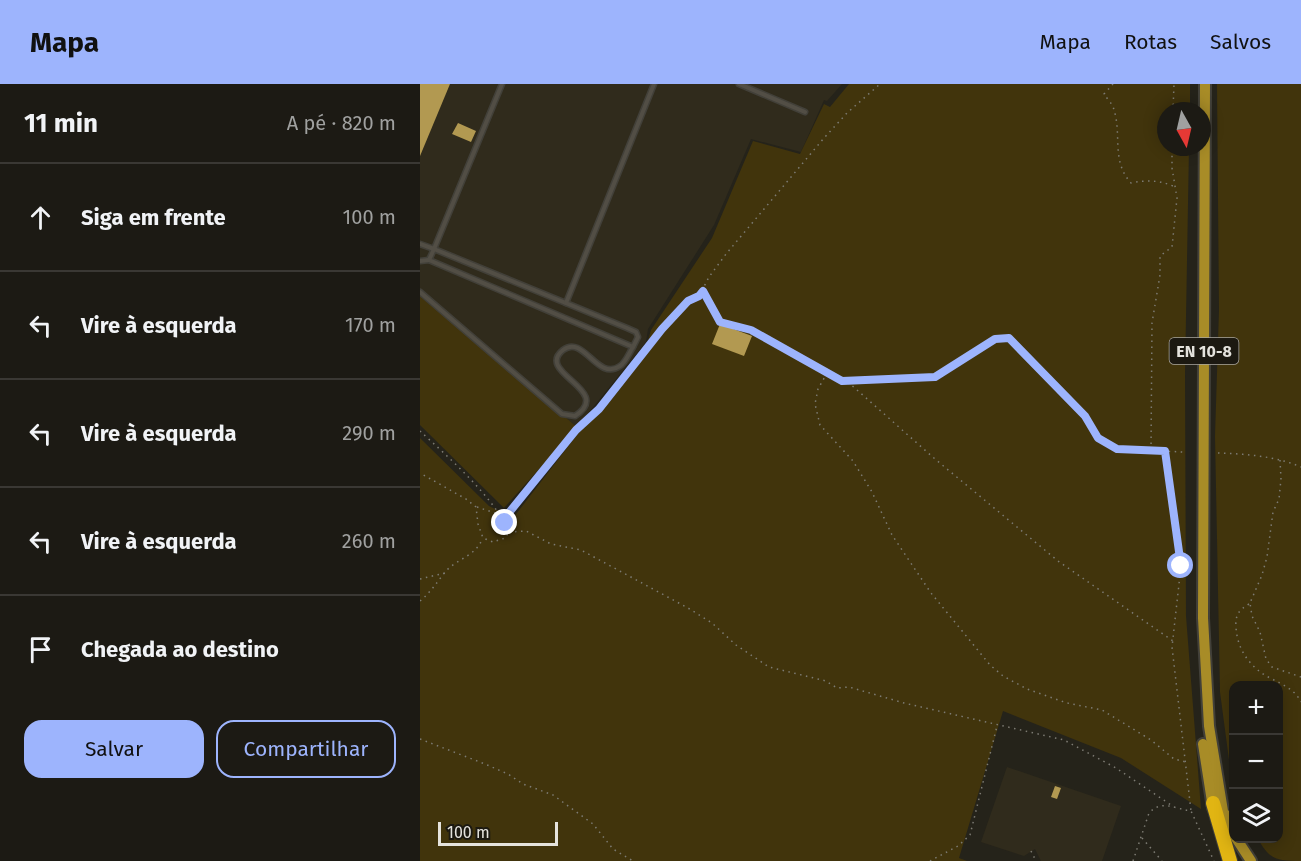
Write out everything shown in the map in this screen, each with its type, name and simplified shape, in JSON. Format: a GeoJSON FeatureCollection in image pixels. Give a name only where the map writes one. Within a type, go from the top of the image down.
{"type":"FeatureCollection","features":[{"type":"Feature","properties":{"kind":"highway","name":"EN 10-8"},"geometry":{"type":"LineString","coordinates":[[1217,802],[1230,861]]}},
{"type":"Feature","properties":{"kind":"main road","name":"EN 10-8"},"geometry":{"type":"LineString","coordinates":[[1205,84],[1203,618],[1199,676],[1201,719],[1217,802],[1236,861]]}},
{"type":"Feature","properties":{"kind":"main road"},"geometry":{"type":"LineString","coordinates":[[1217,802],[1229,826]]}},
{"type":"Feature","properties":{"kind":"main road"},"geometry":{"type":"LineString","coordinates":[[1217,802],[1214,821],[1224,861]]}},
{"type":"Feature","properties":{"kind":"main road"},"geometry":{"type":"LineString","coordinates":[[1239,843],[1251,861]]}},
{"type":"Feature","properties":{"kind":"lane"},"geometry":{"type":"LineString","coordinates":[[429,260],[502,84]]}},
{"type":"Feature","properties":{"kind":"lane"},"geometry":{"type":"LineString","coordinates":[[566,303],[654,84]]}},
{"type":"Feature","properties":{"kind":"lane"},"geometry":{"type":"LineString","coordinates":[[739,84],[805,112]]}},
{"type":"Feature","properties":{"kind":"lane"},"geometry":{"type":"LineString","coordinates":[[420,244],[636,332],[638,337],[622,364],[616,368],[606,368],[597,364],[580,348],[570,347],[562,351],[558,357],[558,366],[562,373],[582,388],[586,395],[583,411],[575,416],[562,414],[420,292]]}},
{"type":"Feature","properties":{"kind":"lane"},"geometry":{"type":"LineString","coordinates":[[420,261],[429,260],[633,347]]}},
{"type":"Feature","properties":{"kind":"path"},"geometry":{"type":"LineString","coordinates":[[503,520],[576,430],[599,409],[662,329],[688,301],[699,296],[709,277],[726,254],[787,182],[847,113],[880,84]]}},
{"type":"Feature","properties":{"kind":"path"},"geometry":{"type":"LineString","coordinates":[[1113,84],[1104,94],[1114,109],[1117,148],[1122,173],[1131,183],[1145,180],[1161,182],[1174,187]]}},
{"type":"Feature","properties":{"kind":"path"},"geometry":{"type":"LineString","coordinates":[[1173,102],[1174,84]]}},
{"type":"Feature","properties":{"kind":"path"},"geometry":{"type":"LineString","coordinates":[[1152,450],[1152,323],[1160,275],[1160,256],[1172,247],[1177,198],[1172,156]]}},
{"type":"Feature","properties":{"kind":"path"},"geometry":{"type":"LineString","coordinates":[[703,291],[720,322],[751,330],[842,381],[935,377],[995,339],[1009,338],[1085,416],[1098,438],[1117,449],[1183,452]]}},
{"type":"Feature","properties":{"kind":"path"},"geometry":{"type":"LineString","coordinates":[[827,373],[818,389],[816,404],[820,425],[853,461],[872,492],[892,536],[931,594],[990,665],[1003,676],[1027,689],[1067,703],[1102,710],[1151,740],[1174,759],[1186,762]]}},
{"type":"Feature","properties":{"kind":"path"},"geometry":{"type":"LineString","coordinates":[[847,381],[935,459],[1058,561],[1173,641]]}},
{"type":"Feature","properties":{"kind":"path"},"geometry":{"type":"LineString","coordinates":[[420,431],[458,466],[499,514],[509,532]]}},
{"type":"Feature","properties":{"kind":"path"},"geometry":{"type":"LineString","coordinates":[[1165,451],[1181,566],[1172,647],[1191,811],[1214,861]]}},
{"type":"Feature","properties":{"kind":"path"},"geometry":{"type":"LineString","coordinates":[[1218,453],[1246,454],[1280,460],[1301,467]]}},
{"type":"Feature","properties":{"kind":"path"},"geometry":{"type":"LineString","coordinates":[[1280,460],[1279,499],[1274,512],[1268,557],[1250,603],[1266,659],[1272,667],[1301,677]]}},
{"type":"Feature","properties":{"kind":"path"},"geometry":{"type":"LineString","coordinates":[[420,473],[476,507],[499,514]]}},
{"type":"Feature","properties":{"kind":"path"},"geometry":{"type":"LineString","coordinates":[[420,601],[445,573],[480,546],[483,538],[476,507]]}},
{"type":"Feature","properties":{"kind":"path"},"geometry":{"type":"LineString","coordinates":[[509,532],[526,531],[550,544],[581,550],[688,608],[712,623],[736,645],[769,667],[826,681],[837,688],[849,687],[904,704],[1064,740],[1116,768],[1174,807]]}},
{"type":"Feature","properties":{"kind":"path"},"geometry":{"type":"LineString","coordinates":[[483,538],[493,542],[505,538],[509,532]]}},
{"type":"Feature","properties":{"kind":"path"},"geometry":{"type":"LineString","coordinates":[[420,579],[445,573]]}},
{"type":"Feature","properties":{"kind":"path"},"geometry":{"type":"LineString","coordinates":[[1250,603],[1242,608],[1235,617],[1237,636],[1245,657],[1269,678],[1298,694],[1301,702]]}},
{"type":"Feature","properties":{"kind":"path"},"geometry":{"type":"LineString","coordinates":[[930,861],[958,846],[970,835],[998,725]]}},
{"type":"Feature","properties":{"kind":"path"},"geometry":{"type":"LineString","coordinates":[[420,739],[485,764],[508,774],[523,784],[553,795],[593,825],[613,849],[633,861]]}},
{"type":"Feature","properties":{"kind":"path"},"geometry":{"type":"LineString","coordinates":[[1133,861],[1151,810],[1160,805],[1191,811]]}},
{"type":"Feature","properties":{"kind":"path"},"geometry":{"type":"LineString","coordinates":[[1141,837],[1162,861]]}},
{"type":"Feature","properties":{"kind":"path"},"geometry":{"type":"LineString","coordinates":[[1031,852],[1036,861]]}},
{"type":"Feature","properties":{"kind":"shaded area"},"geometry":{"type":"Polygon","coordinates":[[[420,84],[842,84],[827,101],[824,100],[801,152],[751,139],[714,225],[648,329],[646,342],[577,427],[420,296],[420,84]]]}},
{"type":"Feature","properties":{"kind":"shaded area"},"geometry":{"type":"Polygon","coordinates":[[[849,84],[1190,84],[1190,102],[1157,102],[1157,156],[1189,156],[1185,374],[1186,616],[1201,809],[1121,758],[1003,711],[959,858],[967,861],[420,861],[420,438],[489,506],[513,518],[647,344],[651,330],[712,238],[753,141],[800,154],[824,104],[830,107],[849,84]]]}},
{"type":"Feature","properties":{"kind":"shaded area"},"geometry":{"type":"Polygon","coordinates":[[[1217,84],[1301,84],[1301,861],[1275,858],[1261,843],[1283,843],[1283,681],[1229,681],[1229,760],[1220,692],[1215,436],[1219,310],[1217,84]]]}},
{"type":"Feature","properties":{"kind":"shaded area"},"geometry":{"type":"Polygon","coordinates":[[[420,296],[577,427],[504,508],[420,425],[420,296]]]}},
{"type":"Feature","properties":{"kind":"shaded area"},"geometry":{"type":"Polygon","coordinates":[[[1007,767],[1121,806],[1102,861],[1041,861],[1035,849],[1024,856],[981,842],[1007,767]]]}},
{"type":"Feature","properties":{"kind":"building"},"geometry":{"type":"Polygon","coordinates":[[[420,84],[450,84],[420,156],[420,84]]]}},
{"type":"Feature","properties":{"kind":"building"},"geometry":{"type":"Polygon","coordinates":[[[458,123],[476,131],[471,142],[452,134],[458,123]]]}},
{"type":"Feature","properties":{"kind":"building"},"geometry":{"type":"Polygon","coordinates":[[[720,324],[752,336],[744,356],[712,344],[720,324]]]}},
{"type":"Feature","properties":{"kind":"building"},"geometry":{"type":"Polygon","coordinates":[[[1055,786],[1061,788],[1057,799],[1051,797],[1055,786]]]}},
{"type":"Feature","properties":{"kind":"route"},"geometry":{"type":"LineString","coordinates":[[505,523],[503,520],[576,430],[599,409],[662,329],[688,301],[699,296],[703,291],[720,322],[751,330],[842,381],[935,377],[995,339],[1009,338],[1085,416],[1098,438],[1117,449],[1165,451],[1181,566]]}}]}
